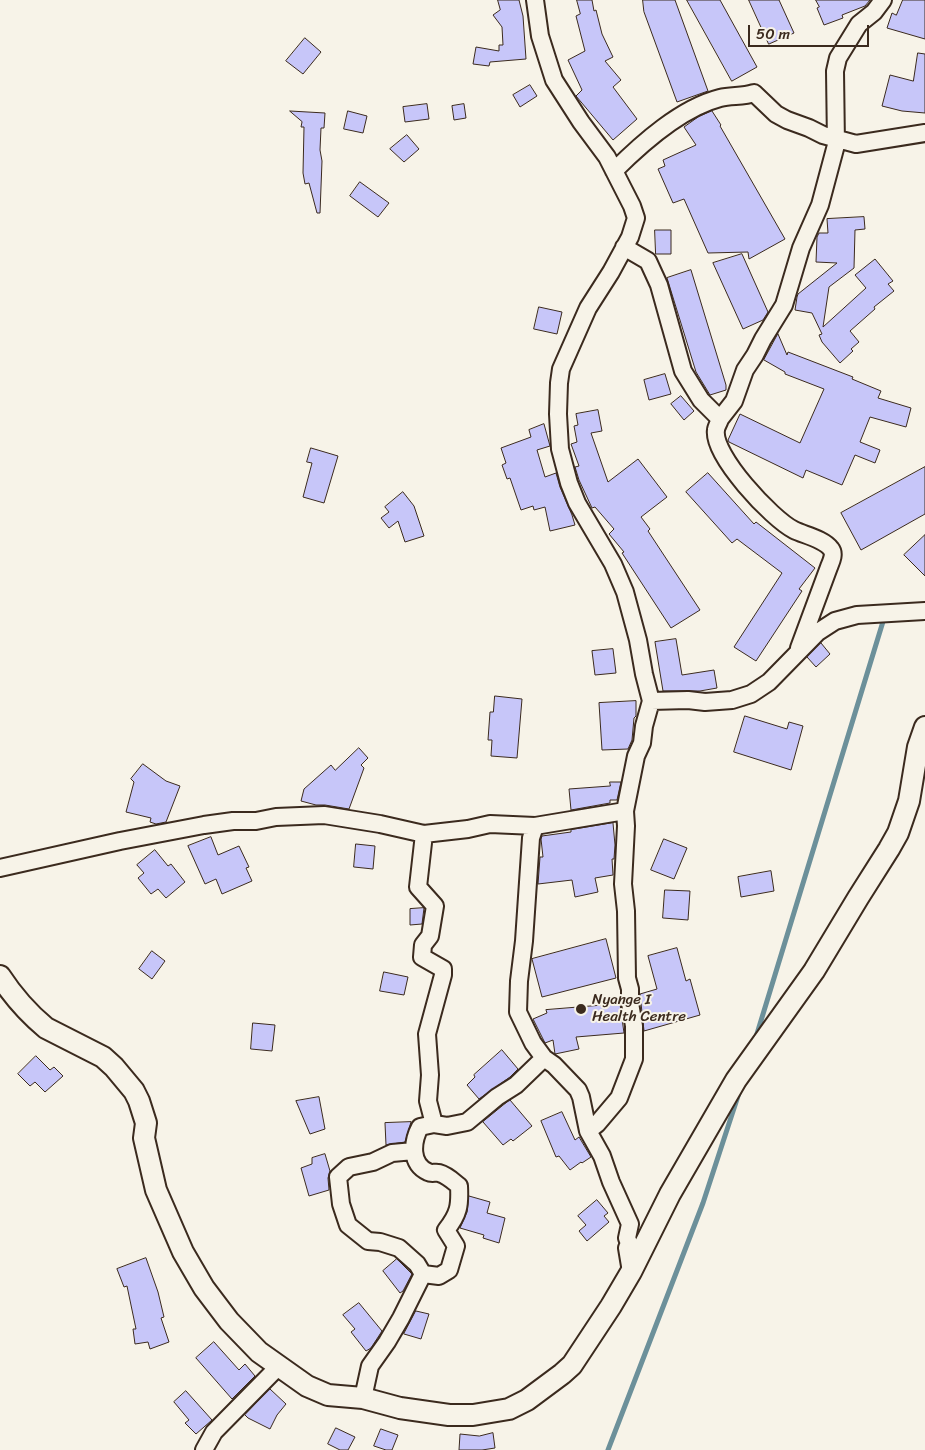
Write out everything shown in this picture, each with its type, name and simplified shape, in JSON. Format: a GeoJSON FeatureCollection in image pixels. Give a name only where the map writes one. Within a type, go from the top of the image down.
{"type":"FeatureCollection","features":[{"type":"Feature","properties":{"kind":"main road"},"geometry":{"type":"LineString","coordinates":[[0,976],[22,1006],[39,1022],[46,1028],[103,1057],[114,1066],[134,1091],[146,1124],[144,1138],[156,1190],[183,1252],[204,1288],[229,1321],[259,1352],[307,1386],[328,1396],[363,1398],[400,1408],[466,1416],[494,1412],[515,1406],[553,1382],[572,1365],[611,1306],[631,1272],[670,1194],[736,1080],[814,971],[890,849],[898,833],[909,801],[918,748],[925,727]]}},
{"type":"Feature","properties":{"kind":"street"},"geometry":{"type":"LineString","coordinates":[[535,0],[540,36],[554,80],[581,122],[607,157],[632,206],[636,218],[630,237],[612,272],[588,308],[561,369],[559,383],[560,449],[569,483],[577,503],[613,564],[625,592],[638,640],[651,701],[644,726],[642,743],[636,756],[625,811],[623,884],[626,911],[627,978],[630,988],[630,1003],[634,1026],[634,1059],[619,1098],[597,1124],[588,1131]]}},
{"type":"Feature","properties":{"kind":"street"},"geometry":{"type":"LineString","coordinates":[[798,650],[833,553],[829,547],[812,536],[795,530],[777,519],[736,474],[717,439],[716,431],[720,419],[734,401],[744,370],[755,355],[784,305],[801,248],[820,205],[836,145],[835,71],[838,58],[859,24],[874,12],[883,0]]}},
{"type":"Feature","properties":{"kind":"street"},"geometry":{"type":"LineString","coordinates":[[614,171],[652,137],[688,111],[720,98],[748,96],[754,93],[776,114],[823,135],[856,144],[925,133]]}},
{"type":"Feature","properties":{"kind":"street"},"geometry":{"type":"LineString","coordinates":[[624,247],[648,262],[659,285],[683,371],[701,400],[720,419]]}},
{"type":"Feature","properties":{"kind":"street"},"geometry":{"type":"LineString","coordinates":[[651,701],[688,700],[705,702],[732,700],[751,694],[768,682],[818,632],[834,621],[857,615],[925,611]]}},
{"type":"Feature","properties":{"kind":"street"},"geometry":{"type":"LineString","coordinates":[[0,868],[55,854],[186,829],[233,821],[256,822],[276,817],[324,815],[380,824],[424,834],[468,829],[490,824],[535,826],[625,811]]}},
{"type":"Feature","properties":{"kind":"street"},"geometry":{"type":"LineString","coordinates":[[535,826],[531,838],[518,1012],[533,1042],[544,1058],[554,1065],[578,1090],[588,1131],[602,1156],[611,1182],[630,1224],[627,1248],[631,1272]]}},
{"type":"Feature","properties":{"kind":"street"},"geometry":{"type":"LineString","coordinates":[[424,834],[418,887],[434,906],[430,936],[423,945],[422,956],[443,969],[427,1034],[430,1075],[428,1101],[434,1124]]}},
{"type":"Feature","properties":{"kind":"street"},"geometry":{"type":"LineString","coordinates":[[423,1274],[439,1276],[449,1270],[456,1246],[446,1230],[454,1220],[460,1204],[459,1186],[448,1176],[430,1173],[422,1169],[414,1158],[417,1133],[420,1127],[434,1124],[447,1126],[467,1122],[497,1097],[516,1085],[544,1058]]}},
{"type":"Feature","properties":{"kind":"street"},"geometry":{"type":"LineString","coordinates":[[414,1150],[392,1153],[373,1162],[349,1167],[338,1177],[341,1204],[348,1225],[368,1241],[380,1242],[399,1248],[417,1264],[423,1274]]}},
{"type":"Feature","properties":{"kind":"street"},"geometry":{"type":"LineString","coordinates":[[363,1398],[370,1366],[401,1318],[423,1274]]}},
{"type":"Feature","properties":{"kind":"street"},"geometry":{"type":"LineString","coordinates":[[204,1450],[214,1432],[279,1366]]}},
{"type":"Feature","properties":{"kind":"building"},"geometry":{"type":"Polygon","coordinates":[[[498,0],[519,0],[523,16],[526,59],[490,62],[489,66],[473,64],[476,47],[499,51],[499,45],[503,45],[502,27],[493,15],[500,10],[498,0]]]}},
{"type":"Feature","properties":{"kind":"building"},"geometry":{"type":"Polygon","coordinates":[[[577,0],[592,0],[602,34],[613,57],[605,61],[621,80],[613,87],[637,119],[613,140],[576,96],[582,90],[568,60],[585,51],[576,16],[580,14],[577,0]]]}},
{"type":"Feature","properties":{"kind":"building"},"geometry":{"type":"Polygon","coordinates":[[[643,0],[675,0],[708,91],[677,102],[644,12],[643,0]]]}},
{"type":"Feature","properties":{"kind":"building"},"geometry":{"type":"Polygon","coordinates":[[[687,0],[720,0],[757,67],[732,81],[687,0]]]}},
{"type":"Feature","properties":{"kind":"building"},"geometry":{"type":"Polygon","coordinates":[[[749,0],[779,0],[794,33],[769,44],[749,0]]]}},
{"type":"Feature","properties":{"kind":"building"},"geometry":{"type":"Polygon","coordinates":[[[816,0],[870,0],[865,6],[842,15],[843,18],[824,25],[816,0]]]}},
{"type":"Feature","properties":{"kind":"building"},"geometry":{"type":"Polygon","coordinates":[[[903,0],[925,0],[925,39],[887,28],[892,13],[896,15],[903,0]]]}},
{"type":"Feature","properties":{"kind":"building"},"geometry":{"type":"Polygon","coordinates":[[[305,38],[321,52],[303,74],[286,61],[305,38]]]}},
{"type":"Feature","properties":{"kind":"building"},"geometry":{"type":"Polygon","coordinates":[[[918,53],[925,54],[925,113],[902,111],[882,106],[890,75],[913,81],[918,53]]]}},
{"type":"Feature","properties":{"kind":"building"},"geometry":{"type":"Polygon","coordinates":[[[530,85],[537,96],[520,107],[513,95],[530,85]]]}},
{"type":"Feature","properties":{"kind":"building"},"geometry":{"type":"Polygon","coordinates":[[[427,104],[429,119],[405,122],[403,107],[427,104]]]}},
{"type":"Feature","properties":{"kind":"building"},"geometry":{"type":"Polygon","coordinates":[[[464,104],[466,118],[454,120],[452,106],[464,104]]]}},
{"type":"Feature","properties":{"kind":"building"},"geometry":{"type":"Polygon","coordinates":[[[290,111],[325,113],[324,128],[321,128],[320,213],[317,213],[309,183],[305,184],[303,173],[304,127],[301,127],[302,122],[290,111]]]}},
{"type":"Feature","properties":{"kind":"building"},"geometry":{"type":"Polygon","coordinates":[[[348,111],[367,116],[363,133],[344,129],[348,111]]]}},
{"type":"Feature","properties":{"kind":"building"},"geometry":{"type":"Polygon","coordinates":[[[712,111],[785,239],[749,259],[748,252],[708,253],[684,199],[673,203],[658,169],[665,166],[663,160],[696,145],[684,127],[698,117],[712,111]]]}},
{"type":"Feature","properties":{"kind":"building"},"geometry":{"type":"Polygon","coordinates":[[[407,135],[419,149],[404,162],[390,149],[407,135]]]}},
{"type":"Feature","properties":{"kind":"building"},"geometry":{"type":"Polygon","coordinates":[[[360,182],[389,203],[378,217],[350,196],[360,182]]]}},
{"type":"Feature","properties":{"kind":"building"},"geometry":{"type":"Polygon","coordinates":[[[864,217],[865,229],[855,230],[854,268],[829,287],[823,327],[866,288],[855,275],[875,259],[893,281],[888,284],[894,291],[874,307],[875,309],[850,331],[859,342],[851,349],[853,351],[840,363],[822,342],[819,335],[822,334],[812,313],[795,310],[797,297],[798,294],[837,263],[816,262],[817,237],[819,233],[828,233],[827,219],[864,217]]]}},
{"type":"Feature","properties":{"kind":"building"},"geometry":{"type":"Polygon","coordinates":[[[655,230],[671,230],[671,254],[656,254],[655,230]]]}},
{"type":"Feature","properties":{"kind":"building"},"geometry":{"type":"Polygon","coordinates":[[[742,254],[768,312],[763,320],[743,329],[713,263],[742,254]]]}},
{"type":"Feature","properties":{"kind":"building"},"geometry":{"type":"Polygon","coordinates":[[[691,270],[726,385],[726,390],[710,395],[696,372],[667,278],[691,270]]]}},
{"type":"Feature","properties":{"kind":"building"},"geometry":{"type":"Polygon","coordinates":[[[539,307],[562,312],[557,334],[534,329],[539,307]]]}},
{"type":"Feature","properties":{"kind":"building"},"geometry":{"type":"Polygon","coordinates":[[[778,334],[787,355],[788,352],[853,377],[852,379],[881,391],[878,398],[911,408],[906,427],[870,417],[860,442],[880,450],[875,463],[855,455],[842,485],[806,470],[803,478],[728,440],[740,414],[800,443],[824,389],[785,374],[785,372],[764,360],[778,334]]]}},
{"type":"Feature","properties":{"kind":"building"},"geometry":{"type":"Polygon","coordinates":[[[665,374],[671,394],[649,400],[644,380],[665,374]]]}},
{"type":"Feature","properties":{"kind":"building"},"geometry":{"type":"Polygon","coordinates":[[[681,396],[694,411],[684,420],[671,404],[681,396]]]}},
{"type":"Feature","properties":{"kind":"building"},"geometry":{"type":"Polygon","coordinates":[[[598,410],[602,431],[591,433],[608,482],[638,459],[667,497],[641,517],[650,529],[648,531],[700,610],[671,628],[622,553],[624,552],[609,534],[614,529],[595,507],[592,508],[579,480],[575,467],[579,466],[571,444],[577,442],[574,426],[578,425],[576,414],[598,410]]]}},
{"type":"Feature","properties":{"kind":"building"},"geometry":{"type":"Polygon","coordinates":[[[544,424],[550,446],[537,450],[545,477],[556,473],[575,525],[550,531],[545,507],[534,510],[533,506],[521,510],[510,478],[507,479],[502,465],[506,463],[501,448],[531,437],[529,430],[544,424]]]}},
{"type":"Feature","properties":{"kind":"building"},"geometry":{"type":"Polygon","coordinates":[[[311,448],[338,456],[324,503],[303,497],[312,463],[307,462],[311,448]]]}},
{"type":"Feature","properties":{"kind":"building"},"geometry":{"type":"Polygon","coordinates":[[[925,467],[925,514],[861,550],[841,513],[925,467]]]}},
{"type":"Feature","properties":{"kind":"building"},"geometry":{"type":"Polygon","coordinates":[[[708,473],[754,524],[756,522],[815,568],[799,589],[802,591],[756,661],[734,647],[782,573],[737,539],[732,543],[686,492],[708,473]]]}},
{"type":"Feature","properties":{"kind":"building"},"geometry":{"type":"Polygon","coordinates":[[[403,492],[414,506],[424,536],[405,542],[398,521],[389,528],[381,518],[389,512],[385,507],[403,492]]]}},
{"type":"Feature","properties":{"kind":"building"},"geometry":{"type":"Polygon","coordinates":[[[925,535],[925,576],[904,555],[925,535]]]}},
{"type":"Feature","properties":{"kind":"building"},"geometry":{"type":"Polygon","coordinates":[[[676,639],[682,675],[714,670],[717,688],[700,691],[663,691],[655,642],[676,639]]]}},
{"type":"Feature","properties":{"kind":"building"},"geometry":{"type":"Polygon","coordinates":[[[821,643],[830,654],[816,667],[807,657],[821,643]]]}},
{"type":"Feature","properties":{"kind":"building"},"geometry":{"type":"Polygon","coordinates":[[[613,649],[616,673],[595,675],[592,651],[613,649]]]}},
{"type":"Feature","properties":{"kind":"building"},"geometry":{"type":"Polygon","coordinates":[[[495,696],[522,699],[517,758],[491,756],[492,740],[488,740],[490,712],[493,712],[495,696]]]}},
{"type":"Feature","properties":{"kind":"building"},"geometry":{"type":"Polygon","coordinates":[[[636,701],[636,716],[634,718],[632,740],[628,749],[602,750],[599,703],[636,701]]]}},
{"type":"Feature","properties":{"kind":"building"},"geometry":{"type":"Polygon","coordinates":[[[745,716],[787,729],[789,722],[803,726],[791,770],[734,752],[745,716]]]}},
{"type":"Feature","properties":{"kind":"building"},"geometry":{"type":"Polygon","coordinates":[[[359,748],[368,758],[361,765],[364,768],[349,809],[301,801],[304,789],[331,765],[335,770],[359,748]]]}},
{"type":"Feature","properties":{"kind":"building"},"geometry":{"type":"Polygon","coordinates":[[[143,764],[166,781],[180,786],[166,822],[156,824],[150,822],[151,818],[126,812],[134,782],[131,779],[143,764]]]}},
{"type":"Feature","properties":{"kind":"building"},"geometry":{"type":"Polygon","coordinates":[[[610,782],[621,782],[617,800],[571,810],[569,789],[610,786],[610,782]]]}},
{"type":"Feature","properties":{"kind":"building"},"geometry":{"type":"Polygon","coordinates":[[[613,823],[615,845],[614,859],[612,859],[613,875],[595,878],[598,892],[575,897],[572,880],[538,884],[540,857],[543,857],[542,836],[613,823]]]}},
{"type":"Feature","properties":{"kind":"building"},"geometry":{"type":"Polygon","coordinates":[[[211,837],[218,855],[239,846],[249,867],[246,868],[252,881],[222,894],[216,879],[205,884],[188,846],[211,837]]]}},
{"type":"Feature","properties":{"kind":"building"},"geometry":{"type":"Polygon","coordinates":[[[664,839],[687,848],[674,879],[651,870],[664,839]]]}},
{"type":"Feature","properties":{"kind":"building"},"geometry":{"type":"Polygon","coordinates":[[[356,844],[375,846],[373,869],[354,867],[356,844]]]}},
{"type":"Feature","properties":{"kind":"building"},"geometry":{"type":"Polygon","coordinates":[[[155,850],[168,866],[171,864],[185,882],[166,898],[158,889],[151,894],[138,878],[144,873],[137,865],[155,850]]]}},
{"type":"Feature","properties":{"kind":"building"},"geometry":{"type":"Polygon","coordinates":[[[771,871],[774,891],[741,897],[738,877],[771,871]]]}},
{"type":"Feature","properties":{"kind":"building"},"geometry":{"type":"Polygon","coordinates":[[[665,890],[690,891],[688,920],[663,918],[665,890]]]}},
{"type":"Feature","properties":{"kind":"building"},"geometry":{"type":"Polygon","coordinates":[[[424,908],[422,924],[410,925],[410,909],[424,908]]]}},
{"type":"Feature","properties":{"kind":"building"},"geometry":{"type":"Polygon","coordinates":[[[606,939],[616,978],[542,997],[532,959],[606,939]]]}},
{"type":"Feature","properties":{"kind":"building"},"geometry":{"type":"Polygon","coordinates":[[[677,948],[686,981],[690,979],[700,1015],[644,1031],[640,994],[657,989],[648,956],[677,948]]]}},
{"type":"Feature","properties":{"kind":"building"},"geometry":{"type":"Polygon","coordinates":[[[152,951],[165,961],[152,979],[139,969],[152,951]]]}},
{"type":"Feature","properties":{"kind":"building"},"geometry":{"type":"Polygon","coordinates":[[[384,972],[408,977],[404,995],[380,991],[384,972]]]}},
{"type":"Feature","properties":{"kind":"building"},"geometry":{"type":"Polygon","coordinates":[[[620,1004],[624,1033],[576,1037],[579,1049],[555,1054],[553,1040],[545,1043],[533,1019],[547,1013],[546,1010],[620,1004]]]}},
{"type":"Feature","properties":{"kind":"building"},"geometry":{"type":"Polygon","coordinates":[[[253,1023],[275,1025],[272,1051],[251,1049],[253,1023]]]}},
{"type":"Feature","properties":{"kind":"building"},"geometry":{"type":"Polygon","coordinates":[[[502,1050],[518,1069],[479,1099],[467,1085],[475,1077],[474,1075],[502,1050]]]}},
{"type":"Feature","properties":{"kind":"building"},"geometry":{"type":"Polygon","coordinates":[[[36,1056],[50,1070],[54,1067],[63,1076],[45,1092],[35,1082],[30,1086],[18,1074],[36,1056]]]}},
{"type":"Feature","properties":{"kind":"building"},"geometry":{"type":"Polygon","coordinates":[[[319,1097],[325,1129],[310,1134],[296,1101],[319,1097]]]}},
{"type":"Feature","properties":{"kind":"building"},"geometry":{"type":"Polygon","coordinates":[[[510,1100],[532,1126],[513,1141],[511,1139],[503,1145],[483,1122],[510,1100]]]}},
{"type":"Feature","properties":{"kind":"building"},"geometry":{"type":"Polygon","coordinates":[[[562,1112],[575,1140],[579,1137],[591,1157],[570,1170],[559,1156],[556,1157],[541,1121],[562,1112]]]}},
{"type":"Feature","properties":{"kind":"building"},"geometry":{"type":"Polygon","coordinates":[[[411,1122],[405,1142],[386,1145],[385,1123],[411,1122]]]}},
{"type":"Feature","properties":{"kind":"building"},"geometry":{"type":"Polygon","coordinates":[[[325,1154],[330,1171],[328,1178],[329,1190],[309,1196],[301,1168],[312,1164],[312,1158],[325,1154]]]}},
{"type":"Feature","properties":{"kind":"building"},"geometry":{"type":"Polygon","coordinates":[[[469,1196],[490,1202],[487,1213],[505,1218],[499,1243],[483,1238],[484,1235],[460,1228],[467,1212],[469,1196]]]}},
{"type":"Feature","properties":{"kind":"building"},"geometry":{"type":"Polygon","coordinates":[[[597,1200],[608,1213],[604,1216],[609,1222],[587,1241],[579,1231],[586,1225],[578,1216],[597,1200]]]}},
{"type":"Feature","properties":{"kind":"building"},"geometry":{"type":"Polygon","coordinates":[[[146,1258],[158,1292],[164,1317],[161,1318],[169,1342],[150,1349],[148,1342],[135,1344],[133,1329],[136,1329],[127,1286],[124,1287],[117,1269],[146,1258]]]}},
{"type":"Feature","properties":{"kind":"building"},"geometry":{"type":"Polygon","coordinates":[[[397,1259],[412,1274],[400,1293],[383,1271],[397,1259]]]}},
{"type":"Feature","properties":{"kind":"building"},"geometry":{"type":"Polygon","coordinates":[[[359,1303],[382,1331],[371,1348],[366,1351],[351,1332],[355,1329],[343,1315],[359,1303]]]}},
{"type":"Feature","properties":{"kind":"building"},"geometry":{"type":"Polygon","coordinates":[[[416,1311],[429,1314],[421,1339],[404,1334],[416,1311]]]}},
{"type":"Feature","properties":{"kind":"building"},"geometry":{"type":"Polygon","coordinates":[[[214,1342],[239,1370],[245,1364],[255,1376],[232,1399],[196,1358],[214,1342]]]}},
{"type":"Feature","properties":{"kind":"building"},"geometry":{"type":"Polygon","coordinates":[[[270,1389],[286,1404],[277,1415],[270,1429],[245,1415],[270,1389]]]}},
{"type":"Feature","properties":{"kind":"building"},"geometry":{"type":"Polygon","coordinates":[[[186,1391],[212,1420],[196,1434],[185,1423],[189,1420],[174,1402],[186,1391]]]}},
{"type":"Feature","properties":{"kind":"building"},"geometry":{"type":"Polygon","coordinates":[[[336,1428],[355,1437],[348,1450],[340,1450],[328,1444],[336,1428]]]}},
{"type":"Feature","properties":{"kind":"building"},"geometry":{"type":"Polygon","coordinates":[[[381,1429],[398,1435],[392,1450],[374,1446],[381,1429]]]}},
{"type":"Feature","properties":{"kind":"building"},"geometry":{"type":"Polygon","coordinates":[[[493,1433],[495,1448],[459,1450],[460,1434],[479,1436],[493,1433]]]}},
{"type":"Feature","properties":{"kind":"waterway"},"geometry":{"type":"LineString","coordinates":[[756,1037],[885,615]]}},
{"type":"Feature","properties":{"kind":"waterway"},"geometry":{"type":"LineString","coordinates":[[608,1450],[703,1203],[739,1093]]}},
{"type":"Feature","properties":{"kind":"place","name":"Nyange I Health Centre"},"geometry":{"type":"Point","coordinates":[581,1009]}}]}
